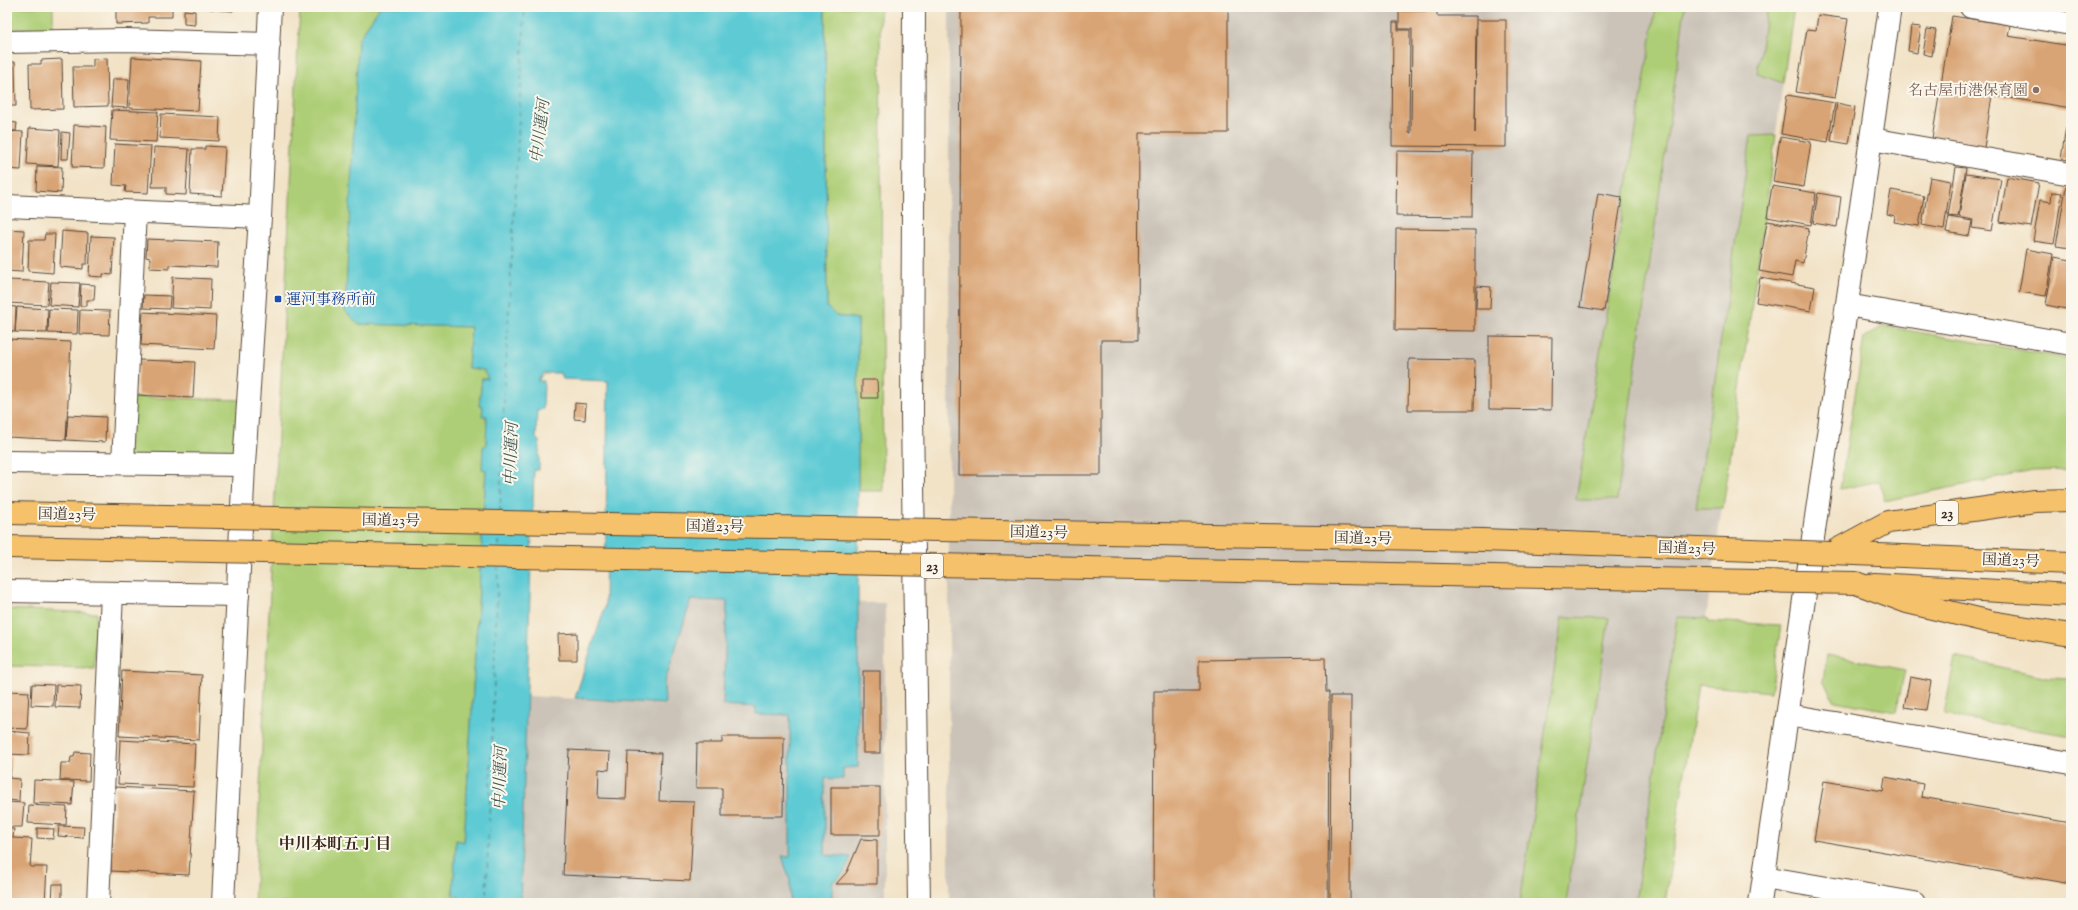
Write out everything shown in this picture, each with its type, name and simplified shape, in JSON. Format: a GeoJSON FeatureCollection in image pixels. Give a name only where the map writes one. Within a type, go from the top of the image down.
{"type":"FeatureCollection","features":[{"type":"Feature","properties":{"kind":"highway","name":"23"},"geometry":{"type":"LineString","coordinates":[[1831,553],[1888,522],[2035,501],[2071,500]]}},
{"type":"Feature","properties":{"kind":"highway","name":"国道23号"},"geometry":{"type":"LineString","coordinates":[[7,513],[1483,540],[2071,563]]}},
{"type":"Feature","properties":{"kind":"highway","name":"国道23号"},"geometry":{"type":"LineString","coordinates":[[7,547],[1856,583],[2071,595]]}},
{"type":"Feature","properties":{"kind":"highway","name":"23"},"geometry":{"type":"LineString","coordinates":[[1856,583],[1907,602],[1992,622],[2071,635]]}},
{"type":"Feature","properties":{"kind":"street"},"geometry":{"type":"LineString","coordinates":[[223,903],[244,465],[260,217],[270,7]]}},
{"type":"Feature","properties":{"kind":"street"},"geometry":{"type":"LineString","coordinates":[[914,7],[912,414],[919,903]]}},
{"type":"Feature","properties":{"kind":"street"},"geometry":{"type":"LineString","coordinates":[[1760,903],[1890,7]]}},
{"type":"Feature","properties":{"kind":"street"},"geometry":{"type":"LineString","coordinates":[[1971,7],[2071,24]]}},
{"type":"Feature","properties":{"kind":"street"},"geometry":{"type":"LineString","coordinates":[[7,42],[124,40],[269,44]]}},
{"type":"Feature","properties":{"kind":"street"},"geometry":{"type":"LineString","coordinates":[[1871,139],[2071,174]]}},
{"type":"Feature","properties":{"kind":"street"},"geometry":{"type":"LineString","coordinates":[[7,206],[260,217]]}},
{"type":"Feature","properties":{"kind":"street"},"geometry":{"type":"LineString","coordinates":[[123,463],[135,212]]}},
{"type":"Feature","properties":{"kind":"street"},"geometry":{"type":"LineString","coordinates":[[1847,305],[2071,344]]}},
{"type":"Feature","properties":{"kind":"street"},"geometry":{"type":"LineString","coordinates":[[7,462],[244,465]]}},
{"type":"Feature","properties":{"kind":"street"},"geometry":{"type":"LineString","coordinates":[[7,591],[238,595]]}},
{"type":"Feature","properties":{"kind":"street"},"geometry":{"type":"LineString","coordinates":[[98,903],[112,593]]}},
{"type":"Feature","properties":{"kind":"street"},"geometry":{"type":"LineString","coordinates":[[1788,715],[2071,763]]}},
{"type":"Feature","properties":{"kind":"street"},"geometry":{"type":"LineString","coordinates":[[1764,877],[1914,903]]}},
{"type":"Feature","properties":{"kind":"shaded area"},"geometry":{"type":"Polygon","coordinates":[[[949,7],[1794,7],[1665,903],[949,903],[949,7]]]}},
{"type":"Feature","properties":{"kind":"shaded area"},"geometry":{"type":"Polygon","coordinates":[[[691,600],[885,603],[885,903],[520,903],[527,696],[665,704],[664,684],[691,600]]]}},
{"type":"Feature","properties":{"kind":"green space"},"geometry":{"type":"Polygon","coordinates":[[[7,7],[53,7],[53,29],[7,29],[7,7]]]}},
{"type":"Feature","properties":{"kind":"green space"},"geometry":{"type":"Polygon","coordinates":[[[300,7],[380,7],[358,40],[358,324],[471,327],[468,368],[484,370],[489,379],[482,379],[479,406],[483,406],[487,429],[482,469],[486,470],[464,842],[456,840],[453,895],[458,895],[459,903],[254,903],[300,7]]]}},
{"type":"Feature","properties":{"kind":"green space"},"geometry":{"type":"Polygon","coordinates":[[[825,7],[880,7],[883,491],[858,491],[858,319],[836,316],[827,307],[825,7]]]}},
{"type":"Feature","properties":{"kind":"green space"},"geometry":{"type":"Polygon","coordinates":[[[1656,7],[1685,7],[1617,500],[1576,500],[1656,7]]]}},
{"type":"Feature","properties":{"kind":"green space"},"geometry":{"type":"Polygon","coordinates":[[[1767,7],[1794,7],[1783,83],[1757,74],[1767,7]]]}},
{"type":"Feature","properties":{"kind":"green space"},"geometry":{"type":"Polygon","coordinates":[[[1776,135],[1723,508],[1696,508],[1751,136],[1776,135]]]}},
{"type":"Feature","properties":{"kind":"green space"},"geometry":{"type":"Polygon","coordinates":[[[1883,326],[2071,359],[2071,470],[2033,471],[1884,501],[1880,481],[1840,489],[1864,338],[1883,326]]]}},
{"type":"Feature","properties":{"kind":"green space"},"geometry":{"type":"Polygon","coordinates":[[[126,397],[248,400],[244,465],[123,463],[126,397]]]}},
{"type":"Feature","properties":{"kind":"green space"},"geometry":{"type":"Polygon","coordinates":[[[7,609],[97,613],[94,668],[7,666],[7,609]]]}},
{"type":"Feature","properties":{"kind":"green space"},"geometry":{"type":"Polygon","coordinates":[[[1562,617],[1609,618],[1566,903],[1520,903],[1562,617]]]}},
{"type":"Feature","properties":{"kind":"green space"},"geometry":{"type":"Polygon","coordinates":[[[1677,617],[1707,618],[1707,621],[1781,625],[1771,692],[1698,685],[1665,903],[1635,903],[1677,617]]]}},
{"type":"Feature","properties":{"kind":"green space"},"geometry":{"type":"Polygon","coordinates":[[[1827,654],[1905,670],[1896,712],[1835,701],[1823,681],[1827,654]]]}},
{"type":"Feature","properties":{"kind":"green space"},"geometry":{"type":"Polygon","coordinates":[[[1955,657],[2047,677],[2071,678],[2071,736],[1944,715],[1955,657]]]}},
{"type":"Feature","properties":{"kind":"water","name":"中川運河"},"geometry":{"type":"Polygon","coordinates":[[[380,7],[825,7],[827,307],[836,316],[858,319],[858,767],[843,768],[843,779],[825,778],[825,855],[851,857],[844,872],[832,883],[832,903],[790,903],[790,881],[782,856],[790,857],[790,715],[756,714],[756,707],[723,705],[727,601],[691,600],[664,684],[665,704],[575,698],[605,607],[608,381],[563,379],[560,373],[543,373],[538,381],[544,381],[543,409],[537,411],[536,438],[539,441],[539,470],[534,470],[520,903],[459,903],[458,896],[453,895],[456,840],[464,842],[486,470],[482,469],[483,447],[486,445],[487,416],[482,416],[483,406],[479,406],[482,379],[488,379],[484,370],[468,368],[471,327],[358,324],[345,311],[358,40],[380,7]]]}},
{"type":"Feature","properties":{"kind":"building"},"geometry":{"type":"Polygon","coordinates":[[[116,7],[172,7],[172,17],[148,17],[148,23],[116,24],[116,7]]]}},
{"type":"Feature","properties":{"kind":"building"},"geometry":{"type":"Polygon","coordinates":[[[189,7],[233,7],[233,11],[189,7]]]}},
{"type":"Feature","properties":{"kind":"building"},"geometry":{"type":"Polygon","coordinates":[[[961,7],[1228,7],[1228,133],[1139,133],[1138,340],[1101,340],[1101,475],[959,475],[961,7]]]}},
{"type":"Feature","properties":{"kind":"building"},"geometry":{"type":"Polygon","coordinates":[[[184,10],[195,11],[195,25],[184,24],[184,10]]]}},
{"type":"Feature","properties":{"kind":"building"},"geometry":{"type":"Polygon","coordinates":[[[1399,11],[1437,11],[1437,16],[1476,16],[1475,133],[1477,20],[1506,20],[1506,147],[1392,146],[1393,22],[1398,22],[1398,30],[1410,30],[1409,133],[1411,133],[1412,29],[1399,29],[1399,11]]]}},
{"type":"Feature","properties":{"kind":"building"},"geometry":{"type":"Polygon","coordinates":[[[1818,15],[1848,19],[1835,98],[1796,92],[1807,29],[1816,30],[1818,15]]]}},
{"type":"Feature","properties":{"kind":"building"},"geometry":{"type":"Polygon","coordinates":[[[1952,16],[2010,25],[2008,36],[2071,46],[2071,108],[1992,95],[1984,148],[1932,139],[1952,16]]]}},
{"type":"Feature","properties":{"kind":"building"},"geometry":{"type":"Polygon","coordinates":[[[1911,26],[1921,27],[1917,53],[1908,51],[1911,26]]]}},
{"type":"Feature","properties":{"kind":"building"},"geometry":{"type":"Polygon","coordinates":[[[1927,29],[1936,30],[1932,56],[1923,54],[1927,29]]]}},
{"type":"Feature","properties":{"kind":"building"},"geometry":{"type":"Polygon","coordinates":[[[132,57],[201,61],[198,111],[129,108],[132,57]]]}},
{"type":"Feature","properties":{"kind":"building"},"geometry":{"type":"Polygon","coordinates":[[[107,58],[108,106],[74,107],[73,67],[93,67],[93,59],[107,58]]]}},
{"type":"Feature","properties":{"kind":"building"},"geometry":{"type":"Polygon","coordinates":[[[62,59],[63,109],[30,110],[29,64],[41,64],[41,60],[62,59]]]}},
{"type":"Feature","properties":{"kind":"building"},"geometry":{"type":"Polygon","coordinates":[[[7,62],[15,62],[16,106],[7,106],[7,62]]]}},
{"type":"Feature","properties":{"kind":"building"},"geometry":{"type":"Polygon","coordinates":[[[113,79],[129,79],[127,108],[111,107],[113,79]]]}},
{"type":"Feature","properties":{"kind":"building"},"geometry":{"type":"Polygon","coordinates":[[[1787,95],[1835,103],[1828,142],[1781,134],[1787,95]]]}},
{"type":"Feature","properties":{"kind":"building"},"geometry":{"type":"Polygon","coordinates":[[[1837,103],[1855,107],[1849,144],[1831,141],[1837,103]]]}},
{"type":"Feature","properties":{"kind":"building"},"geometry":{"type":"Polygon","coordinates":[[[112,110],[158,112],[156,142],[110,140],[112,110]]]}},
{"type":"Feature","properties":{"kind":"building"},"geometry":{"type":"Polygon","coordinates":[[[161,114],[220,117],[219,141],[160,138],[161,114]]]}},
{"type":"Feature","properties":{"kind":"building"},"geometry":{"type":"Polygon","coordinates":[[[7,122],[17,123],[16,131],[7,131],[7,122]]]}},
{"type":"Feature","properties":{"kind":"building"},"geometry":{"type":"Polygon","coordinates":[[[74,125],[106,127],[104,168],[72,167],[74,125]]]}},
{"type":"Feature","properties":{"kind":"building"},"geometry":{"type":"Polygon","coordinates":[[[2066,127],[2071,128],[2071,160],[2061,159],[2066,127]]]}},
{"type":"Feature","properties":{"kind":"building"},"geometry":{"type":"Polygon","coordinates":[[[29,128],[60,130],[58,166],[27,164],[29,128]]]}},
{"type":"Feature","properties":{"kind":"building"},"geometry":{"type":"Polygon","coordinates":[[[7,131],[23,132],[21,170],[7,169],[7,131]]]}},
{"type":"Feature","properties":{"kind":"building"},"geometry":{"type":"Polygon","coordinates":[[[62,132],[70,133],[68,159],[61,159],[62,132]]]}},
{"type":"Feature","properties":{"kind":"building"},"geometry":{"type":"Polygon","coordinates":[[[1780,137],[1811,142],[1804,187],[1773,182],[1780,137]]]}},
{"type":"Feature","properties":{"kind":"building"},"geometry":{"type":"Polygon","coordinates":[[[115,144],[151,146],[148,193],[125,192],[126,186],[113,185],[115,144]]]}},
{"type":"Feature","properties":{"kind":"building"},"geometry":{"type":"Polygon","coordinates":[[[205,146],[225,147],[222,196],[190,194],[192,149],[205,149],[205,146]]]}},
{"type":"Feature","properties":{"kind":"building"},"geometry":{"type":"Polygon","coordinates":[[[154,147],[189,149],[186,195],[166,194],[166,187],[152,187],[154,147]]]}},
{"type":"Feature","properties":{"kind":"building"},"geometry":{"type":"Polygon","coordinates":[[[1397,151],[1473,152],[1472,217],[1396,216],[1397,151]]]}},
{"type":"Feature","properties":{"kind":"building"},"geometry":{"type":"Polygon","coordinates":[[[37,166],[62,167],[61,193],[36,191],[37,166]]]}},
{"type":"Feature","properties":{"kind":"building"},"geometry":{"type":"Polygon","coordinates":[[[1956,167],[1966,168],[1958,217],[1948,216],[1956,167]]]}},
{"type":"Feature","properties":{"kind":"building"},"geometry":{"type":"Polygon","coordinates":[[[1966,174],[2001,179],[1992,231],[1972,228],[1973,220],[1959,217],[1966,174]]]}},
{"type":"Feature","properties":{"kind":"building"},"geometry":{"type":"Polygon","coordinates":[[[1930,177],[1951,181],[1944,229],[1922,225],[1930,177]]]}},
{"type":"Feature","properties":{"kind":"building"},"geometry":{"type":"Polygon","coordinates":[[[2007,177],[2039,183],[2031,227],[2000,222],[2007,177]]]}},
{"type":"Feature","properties":{"kind":"building"},"geometry":{"type":"Polygon","coordinates":[[[1772,186],[1816,193],[1811,225],[1767,217],[1772,186]]]}},
{"type":"Feature","properties":{"kind":"building"},"geometry":{"type":"Polygon","coordinates":[[[2066,187],[2071,188],[2071,248],[2056,246],[2066,187]]]}},
{"type":"Feature","properties":{"kind":"building"},"geometry":{"type":"Polygon","coordinates":[[[1891,190],[1924,196],[1919,226],[1894,222],[1895,216],[1887,214],[1891,190]]]}},
{"type":"Feature","properties":{"kind":"building"},"geometry":{"type":"Polygon","coordinates":[[[2052,192],[2062,193],[2054,244],[2033,241],[2040,200],[2051,202],[2052,192]]]}},
{"type":"Feature","properties":{"kind":"building"},"geometry":{"type":"Polygon","coordinates":[[[1598,193],[1622,197],[1604,311],[1580,307],[1598,193]]]}},
{"type":"Feature","properties":{"kind":"building"},"geometry":{"type":"Polygon","coordinates":[[[1818,193],[1841,197],[1837,227],[1813,223],[1818,193]]]}},
{"type":"Feature","properties":{"kind":"building"},"geometry":{"type":"Polygon","coordinates":[[[1949,217],[1972,221],[1969,236],[1946,232],[1949,217]]]}},
{"type":"Feature","properties":{"kind":"building"},"geometry":{"type":"Polygon","coordinates":[[[1767,221],[1809,228],[1803,263],[1795,261],[1792,277],[1759,271],[1767,221]]]}},
{"type":"Feature","properties":{"kind":"building"},"geometry":{"type":"Polygon","coordinates":[[[7,229],[24,230],[22,272],[7,271],[7,229]]]}},
{"type":"Feature","properties":{"kind":"building"},"geometry":{"type":"Polygon","coordinates":[[[1396,229],[1475,230],[1475,331],[1395,330],[1396,229]]]}},
{"type":"Feature","properties":{"kind":"building"},"geometry":{"type":"Polygon","coordinates":[[[62,231],[88,233],[87,264],[83,264],[83,269],[60,267],[62,231]]]}},
{"type":"Feature","properties":{"kind":"building"},"geometry":{"type":"Polygon","coordinates":[[[45,234],[55,234],[53,273],[28,271],[29,240],[44,240],[45,234]]]}},
{"type":"Feature","properties":{"kind":"building"},"geometry":{"type":"Polygon","coordinates":[[[91,236],[114,237],[112,275],[103,274],[103,277],[89,276],[91,236]]]}},
{"type":"Feature","properties":{"kind":"building"},"geometry":{"type":"Polygon","coordinates":[[[147,239],[218,242],[217,267],[169,265],[169,269],[150,268],[150,258],[146,257],[147,239]]]}},
{"type":"Feature","properties":{"kind":"building"},"geometry":{"type":"Polygon","coordinates":[[[2026,249],[2053,254],[2046,296],[2019,292],[2026,249]]]}},
{"type":"Feature","properties":{"kind":"building"},"geometry":{"type":"Polygon","coordinates":[[[2054,257],[2071,260],[2071,310],[2046,305],[2054,257]]]}},
{"type":"Feature","properties":{"kind":"building"},"geometry":{"type":"Polygon","coordinates":[[[173,277],[211,279],[210,310],[171,308],[173,277]]]}},
{"type":"Feature","properties":{"kind":"building"},"geometry":{"type":"Polygon","coordinates":[[[1760,278],[1815,287],[1811,311],[1756,302],[1760,278]]]}},
{"type":"Feature","properties":{"kind":"building"},"geometry":{"type":"Polygon","coordinates":[[[9,280],[49,282],[47,305],[7,303],[7,283],[9,280]]]}},
{"type":"Feature","properties":{"kind":"building"},"geometry":{"type":"Polygon","coordinates":[[[51,282],[80,283],[78,307],[49,305],[51,282]]]}},
{"type":"Feature","properties":{"kind":"building"},"geometry":{"type":"Polygon","coordinates":[[[81,284],[95,285],[94,300],[87,300],[87,306],[80,306],[81,284]]]}},
{"type":"Feature","properties":{"kind":"building"},"geometry":{"type":"Polygon","coordinates":[[[1477,286],[1491,287],[1490,309],[1476,309],[1477,286]]]}},
{"type":"Feature","properties":{"kind":"building"},"geometry":{"type":"Polygon","coordinates":[[[144,295],[170,296],[169,309],[143,308],[144,295]]]}},
{"type":"Feature","properties":{"kind":"building"},"geometry":{"type":"Polygon","coordinates":[[[7,306],[16,307],[15,332],[7,331],[7,306]]]}},
{"type":"Feature","properties":{"kind":"building"},"geometry":{"type":"Polygon","coordinates":[[[17,307],[48,309],[47,333],[15,332],[17,307]]]}},
{"type":"Feature","properties":{"kind":"building"},"geometry":{"type":"Polygon","coordinates":[[[49,309],[78,310],[77,334],[48,333],[49,309]]]}},
{"type":"Feature","properties":{"kind":"building"},"geometry":{"type":"Polygon","coordinates":[[[80,310],[110,311],[109,335],[79,334],[80,310]]]}},
{"type":"Feature","properties":{"kind":"building"},"geometry":{"type":"Polygon","coordinates":[[[143,312],[216,316],[214,349],[141,345],[143,312]]]}},
{"type":"Feature","properties":{"kind":"building"},"geometry":{"type":"Polygon","coordinates":[[[1489,336],[1552,337],[1551,410],[1489,409],[1489,336]]]}},
{"type":"Feature","properties":{"kind":"building"},"geometry":{"type":"Polygon","coordinates":[[[7,339],[71,342],[66,440],[7,437],[7,339]]]}},
{"type":"Feature","properties":{"kind":"building"},"geometry":{"type":"Polygon","coordinates":[[[1409,359],[1475,360],[1474,410],[1408,410],[1409,359]]]}},
{"type":"Feature","properties":{"kind":"building"},"geometry":{"type":"Polygon","coordinates":[[[139,360],[195,362],[193,398],[137,395],[139,360]]]}},
{"type":"Feature","properties":{"kind":"building"},"geometry":{"type":"Polygon","coordinates":[[[862,380],[877,380],[878,398],[862,398],[862,380]]]}},
{"type":"Feature","properties":{"kind":"building"},"geometry":{"type":"Polygon","coordinates":[[[575,403],[586,404],[585,420],[574,419],[575,403]]]}},
{"type":"Feature","properties":{"kind":"building"},"geometry":{"type":"Polygon","coordinates":[[[68,415],[106,417],[105,442],[66,440],[68,415]]]}},
{"type":"Feature","properties":{"kind":"building"},"geometry":{"type":"Polygon","coordinates":[[[577,633],[577,660],[559,660],[558,634],[577,633]]]}},
{"type":"Feature","properties":{"kind":"building"},"geometry":{"type":"Polygon","coordinates":[[[1325,658],[1326,692],[1329,692],[1328,903],[1153,903],[1154,691],[1199,691],[1199,660],[1325,658]]]}},
{"type":"Feature","properties":{"kind":"building"},"geometry":{"type":"Polygon","coordinates":[[[122,671],[202,675],[199,740],[119,736],[122,671]]]}},
{"type":"Feature","properties":{"kind":"building"},"geometry":{"type":"Polygon","coordinates":[[[863,671],[880,671],[880,753],[863,753],[863,671]]]}},
{"type":"Feature","properties":{"kind":"building"},"geometry":{"type":"Polygon","coordinates":[[[1910,677],[1931,681],[1926,710],[1904,707],[1910,677]]]}},
{"type":"Feature","properties":{"kind":"building"},"geometry":{"type":"Polygon","coordinates":[[[32,684],[54,685],[53,706],[31,705],[32,684]]]}},
{"type":"Feature","properties":{"kind":"building"},"geometry":{"type":"Polygon","coordinates":[[[56,685],[81,686],[80,708],[55,707],[56,685]]]}},
{"type":"Feature","properties":{"kind":"building"},"geometry":{"type":"Polygon","coordinates":[[[7,691],[29,692],[27,729],[7,728],[7,691]]]}},
{"type":"Feature","properties":{"kind":"building"},"geometry":{"type":"Polygon","coordinates":[[[1331,696],[1351,696],[1350,903],[1330,903],[1331,696]]]}},
{"type":"Feature","properties":{"kind":"building"},"geometry":{"type":"Polygon","coordinates":[[[7,731],[30,733],[29,755],[7,754],[7,731]]]}},
{"type":"Feature","properties":{"kind":"building"},"geometry":{"type":"Polygon","coordinates":[[[722,737],[784,737],[783,816],[722,816],[722,788],[696,788],[697,743],[722,743],[722,737]]]}},
{"type":"Feature","properties":{"kind":"building"},"geometry":{"type":"Polygon","coordinates":[[[120,740],[195,744],[193,787],[118,784],[120,740]]]}},
{"type":"Feature","properties":{"kind":"building"},"geometry":{"type":"Polygon","coordinates":[[[569,750],[610,752],[609,770],[599,769],[598,798],[626,799],[628,752],[661,753],[659,801],[694,802],[690,881],[563,875],[569,750]]]}},
{"type":"Feature","properties":{"kind":"building"},"geometry":{"type":"Polygon","coordinates":[[[75,752],[90,753],[89,781],[60,780],[61,763],[70,763],[71,757],[74,757],[75,752]]]}},
{"type":"Feature","properties":{"kind":"building"},"geometry":{"type":"Polygon","coordinates":[[[7,756],[11,756],[10,777],[7,777],[7,756]]]}},
{"type":"Feature","properties":{"kind":"building"},"geometry":{"type":"Polygon","coordinates":[[[1885,777],[1923,784],[1921,797],[2071,823],[2071,884],[1814,840],[1824,781],[1883,791],[1885,777]]]}},
{"type":"Feature","properties":{"kind":"building"},"geometry":{"type":"Polygon","coordinates":[[[7,778],[20,779],[19,801],[7,800],[7,778]]]}},
{"type":"Feature","properties":{"kind":"building"},"geometry":{"type":"Polygon","coordinates":[[[34,780],[74,782],[72,805],[33,803],[34,780]]]}},
{"type":"Feature","properties":{"kind":"building"},"geometry":{"type":"Polygon","coordinates":[[[115,787],[194,791],[189,875],[111,871],[115,787]]]}},
{"type":"Feature","properties":{"kind":"building"},"geometry":{"type":"Polygon","coordinates":[[[831,787],[880,787],[880,835],[831,835],[831,787]]]}},
{"type":"Feature","properties":{"kind":"building"},"geometry":{"type":"Polygon","coordinates":[[[7,802],[24,803],[22,827],[7,827],[7,802]]]}},
{"type":"Feature","properties":{"kind":"building"},"geometry":{"type":"Polygon","coordinates":[[[29,805],[67,807],[66,825],[28,823],[29,805]]]}},
{"type":"Feature","properties":{"kind":"building"},"geometry":{"type":"Polygon","coordinates":[[[59,826],[84,827],[83,838],[58,836],[59,826]]]}},
{"type":"Feature","properties":{"kind":"building"},"geometry":{"type":"Polygon","coordinates":[[[37,828],[54,829],[53,839],[37,838],[37,828]]]}},
{"type":"Feature","properties":{"kind":"building"},"geometry":{"type":"Polygon","coordinates":[[[7,829],[14,829],[13,838],[32,839],[30,867],[47,867],[45,903],[7,903],[7,829]]]}},
{"type":"Feature","properties":{"kind":"building"},"geometry":{"type":"Polygon","coordinates":[[[861,839],[877,840],[877,884],[836,884],[847,872],[861,839]]]}},
{"type":"Feature","properties":{"kind":"building"},"geometry":{"type":"Polygon","coordinates":[[[53,884],[62,884],[62,903],[52,903],[53,884]]]}},
{"type":"Feature","properties":{"kind":"building"},"geometry":{"type":"Polygon","coordinates":[[[1810,899],[1830,902],[1830,903],[1809,903],[1810,899]]]}},
{"type":"Feature","properties":{"kind":"ferry route"},"geometry":{"type":"LineString","coordinates":[[500,512],[504,401],[525,7]]}},
{"type":"Feature","properties":{"kind":"ferry route"},"geometry":{"type":"LineString","coordinates":[[499,533],[499,546]]}},
{"type":"Feature","properties":{"kind":"ferry route"},"geometry":{"type":"LineString","coordinates":[[486,903],[498,567]]}},
{"type":"Feature","properties":{"kind":"place","name":"名古屋市港保育園"},"geometry":{"type":"Point","coordinates":[2036,90]}},
{"type":"Feature","properties":{"kind":"place","name":"運河事務所前"},"geometry":{"type":"Point","coordinates":[278,299]}},
{"type":"Feature","properties":{"kind":"district","name":"中川本町五丁目"},"geometry":{"type":"Point","coordinates":[335,843]}}]}
